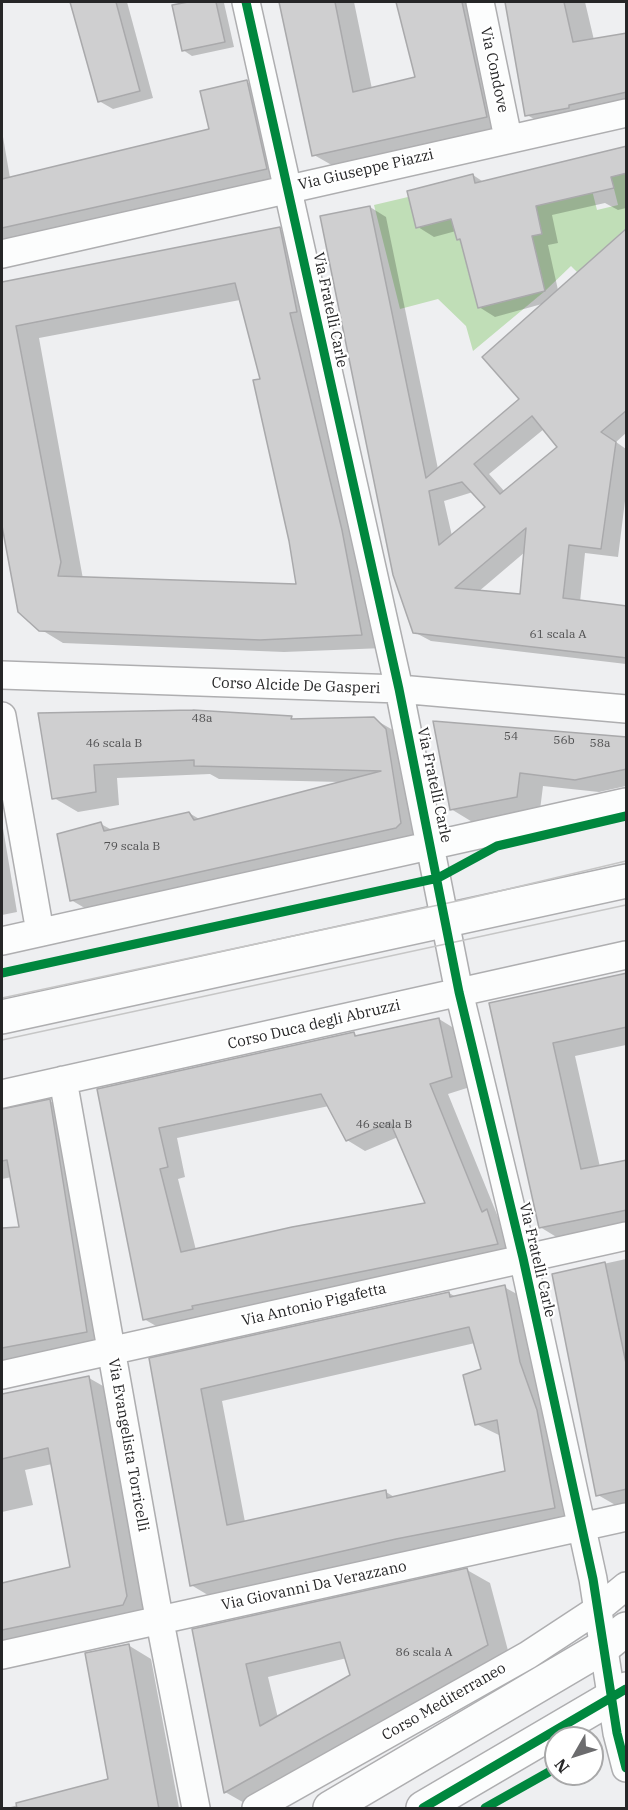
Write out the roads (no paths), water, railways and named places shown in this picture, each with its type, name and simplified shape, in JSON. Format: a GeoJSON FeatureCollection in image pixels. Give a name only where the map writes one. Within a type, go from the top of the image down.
{"type":"FeatureCollection","features":[{"type":"Feature","properties":{"kind":"main road"},"geometry":{"type":"LineString","coordinates":[[2,1017],[627,881]]}},
{"type":"Feature","properties":{"kind":"main road"},"geometry":{"type":"LineString","coordinates":[[330,1809],[616,1638]]}},
{"type":"Feature","properties":{"kind":"main road"},"geometry":{"type":"LineString","coordinates":[[423,1809],[619,1695]]}},
{"type":"Feature","properties":{"kind":"street","name":"Via Fratelli Carle"},"geometry":{"type":"LineString","coordinates":[[246,2],[399,689],[459,992],[523,1258],[598,1609],[616,1638],[619,1695],[627,1768]]}},
{"type":"Feature","properties":{"kind":"street","name":"Via Condove"},"geometry":{"type":"LineString","coordinates":[[480,2],[508,138]]}},
{"type":"Feature","properties":{"kind":"street","name":"Via Giuseppe Piazzi"},"geometry":{"type":"LineString","coordinates":[[2,254],[508,138],[627,113]]}},
{"type":"Feature","properties":{"kind":"street","name":"Corso Alcide De Gasperi"},"geometry":{"type":"LineString","coordinates":[[2,675],[399,689],[627,709]]}},
{"type":"Feature","properties":{"kind":"street"},"geometry":{"type":"LineString","coordinates":[[2,716],[40,932]]}},
{"type":"Feature","properties":{"kind":"street"},"geometry":{"type":"LineString","coordinates":[[2,941],[627,802]]}},
{"type":"Feature","properties":{"kind":"street","name":"Corso Duca degli Abruzzi"},"geometry":{"type":"LineString","coordinates":[[2,1094],[627,955]]}},
{"type":"Feature","properties":{"kind":"street","name":"Via Evangelista Torricelli"},"geometry":{"type":"LineString","coordinates":[[63,1080],[196,1809]]}},
{"type":"Feature","properties":{"kind":"street","name":"Via Antonio Pigafetta"},"geometry":{"type":"LineString","coordinates":[[2,1375],[627,1236]]}},
{"type":"Feature","properties":{"kind":"street","name":"Via Giovanni Da Verazzano"},"geometry":{"type":"LineString","coordinates":[[2,1655],[627,1517]]}},
{"type":"Feature","properties":{"kind":"street","name":"Corso Mediterraneo"},"geometry":{"type":"LineString","coordinates":[[256,1809],[528,1655],[598,1609],[627,1586]]}},
{"type":"Feature","properties":{"kind":"tram line"},"geometry":{"type":"LineString","coordinates":[[2,998],[462,900],[626,861]]}},
{"type":"Feature","properties":{"kind":"tram line"},"geometry":{"type":"LineString","coordinates":[[2,1040],[626,905]]}}]}
